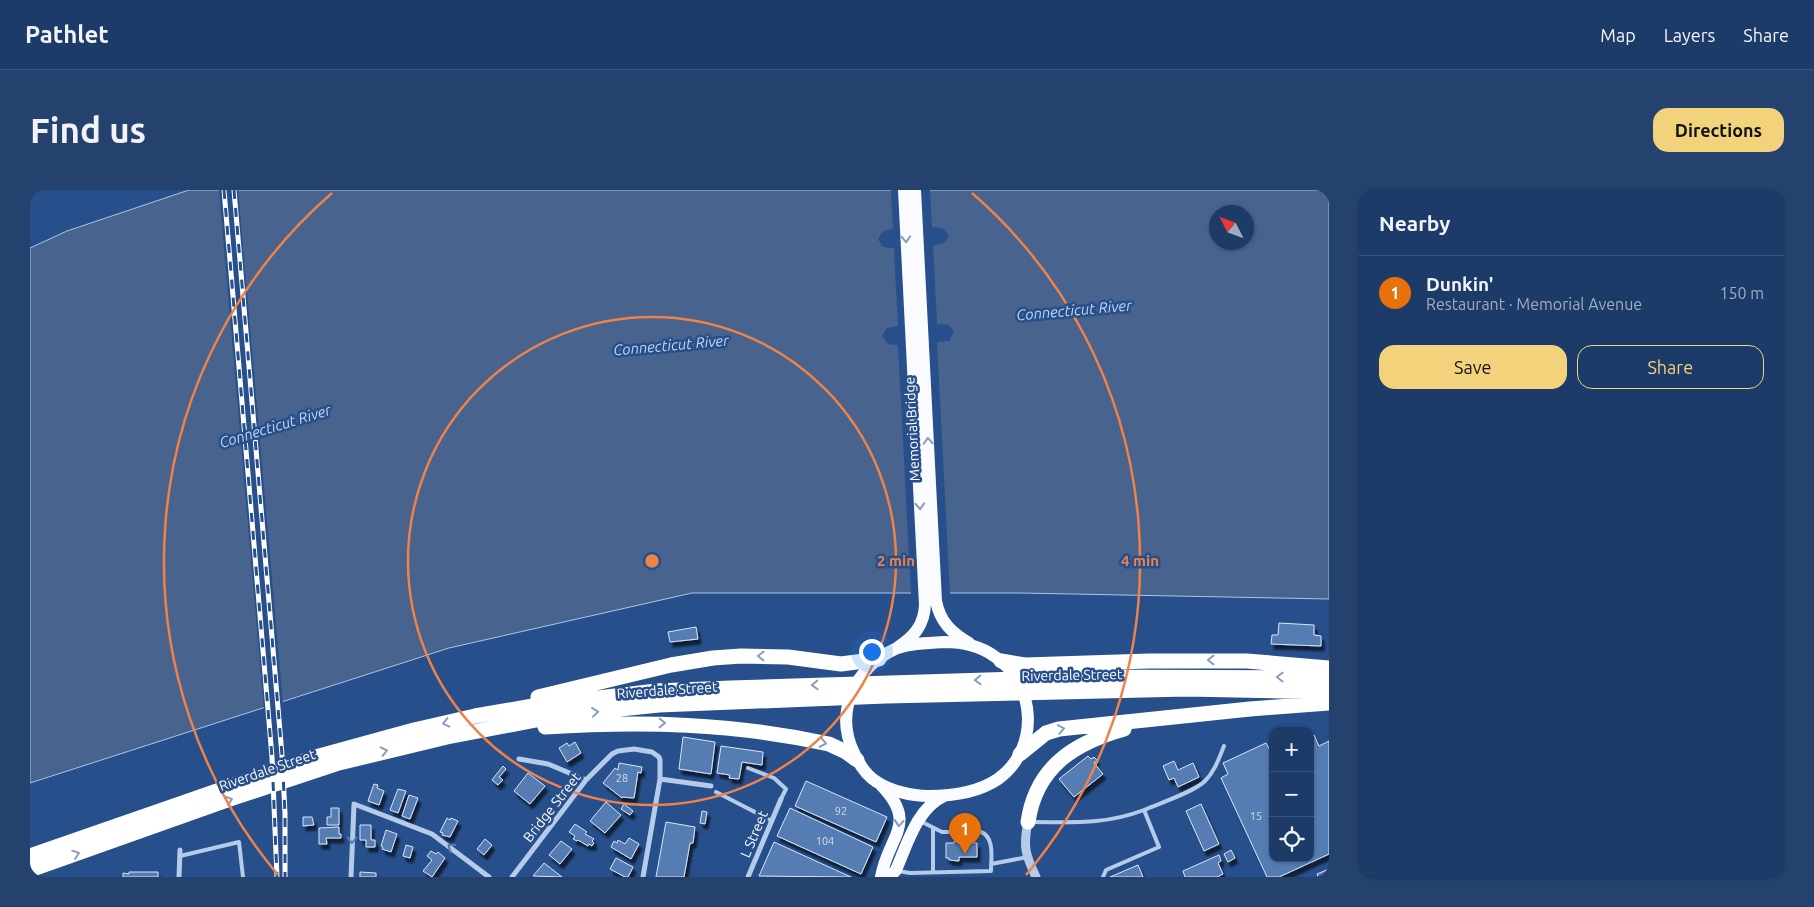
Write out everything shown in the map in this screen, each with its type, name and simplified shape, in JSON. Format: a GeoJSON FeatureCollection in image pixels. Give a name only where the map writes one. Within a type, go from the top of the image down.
{"type":"FeatureCollection","features":[{"type":"Feature","properties":{"kind":"highway"},"geometry":{"type":"LineString","coordinates":[[475,716],[546,695],[698,660],[741,656],[788,656],[841,664],[879,659]]}},
{"type":"Feature","properties":{"kind":"highway"},"geometry":{"type":"LineString","coordinates":[[1003,663],[1026,665],[1149,661],[1247,661],[1329,668]]}},
{"type":"Feature","properties":{"kind":"highway","name":"Riverdale Street"},"geometry":{"type":"LineString","coordinates":[[30,856],[312,758],[414,730],[475,716],[533,706],[656,691],[722,688],[1086,677],[1329,678]]}},
{"type":"Feature","properties":{"kind":"highway","name":"Riverdale Street"},"geometry":{"type":"LineString","coordinates":[[30,870],[233,798],[339,763],[414,744],[562,715],[659,704],[1049,692],[1186,689],[1329,692]]}},
{"type":"Feature","properties":{"kind":"highway"},"geometry":{"type":"LineString","coordinates":[[1020,754],[1038,739],[1054,730],[1329,703]]}},
{"type":"Feature","properties":{"kind":"highway"},"geometry":{"type":"LineString","coordinates":[[1028,822],[1032,804],[1039,788],[1047,774],[1061,758],[1086,742],[1150,720]]}},
{"type":"Feature","properties":{"kind":"highway"},"geometry":{"type":"LineString","coordinates":[[473,732],[606,723],[701,725],[829,744],[857,760]]}},
{"type":"Feature","properties":{"kind":"main road","name":"Memorial Bridge"},"geometry":{"type":"LineString","coordinates":[[896,648],[916,631],[922,622],[925,612],[904,190]]}},
{"type":"Feature","properties":{"kind":"main road","name":"Memorial Bridge"},"geometry":{"type":"LineString","coordinates":[[915,190],[936,601],[938,612],[944,623],[953,632],[978,647]]}},
{"type":"Feature","properties":{"kind":"main road"},"geometry":{"type":"LineString","coordinates":[[877,782],[915,795],[949,794],[977,788],[994,781],[1008,769],[1020,754],[1027,736],[1028,718],[1025,698],[1021,688],[1003,663],[978,647],[944,642],[896,648],[863,673],[853,689],[848,701],[846,714],[847,731],[852,749],[864,769],[893,800],[900,818],[899,830],[883,864],[881,877]]}},
{"type":"Feature","properties":{"kind":"main road"},"geometry":{"type":"LineString","coordinates":[[893,874],[919,820],[934,802],[949,794]]}},
{"type":"Feature","properties":{"kind":"street","name":"Bridge Street"},"geometry":{"type":"LineString","coordinates":[[512,877],[586,780],[612,754],[618,751],[634,750],[652,752],[660,760],[660,779]]}},
{"type":"Feature","properties":{"kind":"street"},"geometry":{"type":"LineString","coordinates":[[519,759],[548,764],[586,780]]}},
{"type":"Feature","properties":{"kind":"street"},"geometry":{"type":"LineString","coordinates":[[643,877],[660,779],[711,786]]}},
{"type":"Feature","properties":{"kind":"street","name":"L Street"},"geometry":{"type":"LineString","coordinates":[[748,877],[781,799]]}},
{"type":"Feature","properties":{"kind":"street"},"geometry":{"type":"LineString","coordinates":[[351,877],[354,804],[432,834],[489,877]]}},
{"type":"Feature","properties":{"kind":"street"},"geometry":{"type":"LineString","coordinates":[[1028,822],[1024,841],[1036,877]]}},
{"type":"Feature","properties":{"kind":"street"},"geometry":{"type":"LineString","coordinates":[[179,877],[180,853]]}},
{"type":"Feature","properties":{"kind":"lane"},"geometry":{"type":"LineString","coordinates":[[1028,822],[1101,822],[1144,810],[1196,788],[1205,782],[1214,770],[1224,746]]}},
{"type":"Feature","properties":{"kind":"lane"},"geometry":{"type":"LineString","coordinates":[[748,768],[774,778],[786,789],[781,799]]}},
{"type":"Feature","properties":{"kind":"lane"},"geometry":{"type":"LineString","coordinates":[[716,792],[772,821]]}},
{"type":"Feature","properties":{"kind":"lane"},"geometry":{"type":"LineString","coordinates":[[1103,877],[1106,870],[1159,846],[1144,810]]}},
{"type":"Feature","properties":{"kind":"lane"},"geometry":{"type":"LineString","coordinates":[[893,874],[991,871],[990,840],[986,834],[981,832],[942,832],[919,820]]}},
{"type":"Feature","properties":{"kind":"lane"},"geometry":{"type":"LineString","coordinates":[[933,828],[933,872]]}},
{"type":"Feature","properties":{"kind":"lane"},"geometry":{"type":"LineString","coordinates":[[180,853],[239,842],[243,877]]}},
{"type":"Feature","properties":{"kind":"lane"},"geometry":{"type":"LineString","coordinates":[[991,864],[1028,857]]}},
{"type":"Feature","properties":{"kind":"water","name":"Connecticut River"},"geometry":{"type":"Polygon","coordinates":[[[189,190],[1329,190],[1329,599],[1021,593],[692,593],[449,648],[30,783],[30,248],[67,231],[189,190]]]}},
{"type":"Feature","properties":{"kind":"pier"},"geometry":{"type":"Polygon","coordinates":[[[219,190],[238,190],[283,704],[264,710],[219,190]]]}},
{"type":"Feature","properties":{"kind":"pier"},"geometry":{"type":"Polygon","coordinates":[[[891,190],[930,190],[932,227],[943,228],[949,236],[944,243],[933,245],[937,324],[949,325],[954,332],[949,341],[937,342],[950,595],[911,595],[898,345],[888,344],[882,336],[887,328],[898,326],[894,248],[883,247],[878,239],[883,231],[893,229],[891,190]]]}},
{"type":"Feature","properties":{"kind":"building"},"geometry":{"type":"Polygon","coordinates":[[[1279,623],[1314,625],[1314,635],[1321,636],[1321,646],[1271,644],[1272,635],[1278,635],[1279,623]]]}},
{"type":"Feature","properties":{"kind":"building"},"geometry":{"type":"Polygon","coordinates":[[[696,627],[698,639],[670,642],[668,632],[696,627]]]}},
{"type":"Feature","properties":{"kind":"building"},"geometry":{"type":"Polygon","coordinates":[[[1314,735],[1319,746],[1329,741],[1329,854],[1314,861],[1314,735]]]}},
{"type":"Feature","properties":{"kind":"building"},"geometry":{"type":"Polygon","coordinates":[[[683,737],[715,742],[711,774],[679,769],[683,737]]]}},
{"type":"Feature","properties":{"kind":"building"},"geometry":{"type":"Polygon","coordinates":[[[575,742],[581,753],[567,762],[559,748],[567,743],[569,746],[575,742]]]}},
{"type":"Feature","properties":{"kind":"building"},"geometry":{"type":"Polygon","coordinates":[[[1266,743],[1269,748],[1269,862],[1312,862],[1279,877],[1267,877],[1221,778],[1228,774],[1223,763],[1266,743]]]}},
{"type":"Feature","properties":{"kind":"building"},"geometry":{"type":"Polygon","coordinates":[[[721,746],[763,752],[762,765],[742,762],[739,779],[729,778],[730,775],[717,773],[721,746]]]}},
{"type":"Feature","properties":{"kind":"building"},"geometry":{"type":"Polygon","coordinates":[[[1088,756],[1091,759],[1094,757],[1097,760],[1094,763],[1103,774],[1074,797],[1059,779],[1088,756]]]}},
{"type":"Feature","properties":{"kind":"building"},"geometry":{"type":"Polygon","coordinates":[[[1174,761],[1178,770],[1193,763],[1199,777],[1178,787],[1174,778],[1169,780],[1163,766],[1174,761]]]}},
{"type":"Feature","properties":{"kind":"building"},"geometry":{"type":"Polygon","coordinates":[[[619,763],[642,767],[641,773],[638,772],[634,798],[622,798],[603,783],[615,768],[618,770],[619,763]]]}},
{"type":"Feature","properties":{"kind":"building"},"geometry":{"type":"Polygon","coordinates":[[[503,766],[506,769],[499,777],[503,780],[498,785],[492,780],[503,766]]]}},
{"type":"Feature","properties":{"kind":"building"},"geometry":{"type":"Polygon","coordinates":[[[528,773],[545,786],[530,804],[514,791],[528,773]]]}},
{"type":"Feature","properties":{"kind":"building"},"geometry":{"type":"Polygon","coordinates":[[[806,781],[887,817],[876,842],[795,806],[806,781]]]}},
{"type":"Feature","properties":{"kind":"building"},"geometry":{"type":"Polygon","coordinates":[[[374,784],[378,785],[377,788],[384,791],[379,805],[368,801],[374,784]]]}},
{"type":"Feature","properties":{"kind":"building"},"geometry":{"type":"Polygon","coordinates":[[[398,789],[406,791],[398,813],[390,810],[398,789]]]}},
{"type":"Feature","properties":{"kind":"building"},"geometry":{"type":"Polygon","coordinates":[[[409,795],[418,798],[410,819],[402,816],[409,795]]]}},
{"type":"Feature","properties":{"kind":"building"},"geometry":{"type":"Polygon","coordinates":[[[606,802],[621,815],[605,833],[590,821],[606,802]]]}},
{"type":"Feature","properties":{"kind":"building"},"geometry":{"type":"Polygon","coordinates":[[[624,804],[633,811],[630,815],[621,809],[624,804]]]}},
{"type":"Feature","properties":{"kind":"building"},"geometry":{"type":"Polygon","coordinates":[[[1201,804],[1219,844],[1204,851],[1186,811],[1201,804]]]}},
{"type":"Feature","properties":{"kind":"building"},"geometry":{"type":"Polygon","coordinates":[[[331,808],[339,808],[339,825],[327,825],[327,817],[331,817],[331,808]]]}},
{"type":"Feature","properties":{"kind":"building"},"geometry":{"type":"Polygon","coordinates":[[[790,808],[873,847],[861,874],[777,836],[790,808]]]}},
{"type":"Feature","properties":{"kind":"building"},"geometry":{"type":"Polygon","coordinates":[[[702,811],[707,812],[705,824],[700,823],[702,811]]]}},
{"type":"Feature","properties":{"kind":"building"},"geometry":{"type":"Polygon","coordinates":[[[303,817],[312,817],[314,825],[303,826],[303,817]]]}},
{"type":"Feature","properties":{"kind":"building"},"geometry":{"type":"Polygon","coordinates":[[[447,818],[458,821],[450,837],[442,835],[443,833],[440,832],[447,818]]]}},
{"type":"Feature","properties":{"kind":"building"},"geometry":{"type":"Polygon","coordinates":[[[666,822],[695,827],[684,877],[656,877],[666,822]]]}},
{"type":"Feature","properties":{"kind":"building"},"geometry":{"type":"Polygon","coordinates":[[[575,824],[587,832],[585,834],[594,839],[592,846],[573,839],[575,836],[569,832],[575,824]]]}},
{"type":"Feature","properties":{"kind":"building"},"geometry":{"type":"Polygon","coordinates":[[[360,825],[371,825],[371,840],[375,840],[375,847],[366,847],[366,840],[360,840],[360,825]]]}},
{"type":"Feature","properties":{"kind":"building"},"geometry":{"type":"Polygon","coordinates":[[[339,827],[341,838],[326,838],[327,844],[319,844],[319,828],[339,827]]]}},
{"type":"Feature","properties":{"kind":"building"},"geometry":{"type":"Polygon","coordinates":[[[386,830],[397,834],[391,852],[382,849],[383,847],[381,846],[386,830]]]}},
{"type":"Feature","properties":{"kind":"building"},"geometry":{"type":"Polygon","coordinates":[[[629,838],[639,844],[631,859],[611,847],[614,841],[617,843],[618,840],[625,844],[629,838]]]}},
{"type":"Feature","properties":{"kind":"building"},"geometry":{"type":"Polygon","coordinates":[[[485,839],[492,845],[484,855],[477,849],[485,839]]]}},
{"type":"Feature","properties":{"kind":"building"},"geometry":{"type":"Polygon","coordinates":[[[561,841],[572,849],[560,864],[549,855],[561,841]]]}},
{"type":"Feature","properties":{"kind":"building"},"geometry":{"type":"Polygon","coordinates":[[[954,841],[977,843],[977,857],[959,857],[959,861],[946,858],[946,843],[954,843],[954,841]]]}},
{"type":"Feature","properties":{"kind":"building"},"geometry":{"type":"Polygon","coordinates":[[[774,842],[851,877],[759,876],[774,842]]]}},
{"type":"Feature","properties":{"kind":"building"},"geometry":{"type":"Polygon","coordinates":[[[406,845],[413,847],[410,858],[403,856],[406,845]]]}},
{"type":"Feature","properties":{"kind":"building"},"geometry":{"type":"Polygon","coordinates":[[[1231,850],[1235,858],[1228,862],[1224,854],[1231,850]]]}},
{"type":"Feature","properties":{"kind":"building"},"geometry":{"type":"Polygon","coordinates":[[[431,851],[436,854],[438,852],[445,858],[432,877],[423,871],[432,860],[427,856],[431,851]]]}},
{"type":"Feature","properties":{"kind":"building"},"geometry":{"type":"Polygon","coordinates":[[[1219,855],[1221,861],[1218,863],[1223,874],[1217,877],[1185,877],[1183,871],[1219,855]]]}},
{"type":"Feature","properties":{"kind":"building"},"geometry":{"type":"Polygon","coordinates":[[[616,858],[633,867],[628,877],[610,869],[616,858]]]}},
{"type":"Feature","properties":{"kind":"building"},"geometry":{"type":"Polygon","coordinates":[[[544,863],[562,877],[533,876],[544,863]]]}},
{"type":"Feature","properties":{"kind":"building"},"geometry":{"type":"Polygon","coordinates":[[[1138,865],[1143,877],[1110,877],[1138,865]]]}},
{"type":"Feature","properties":{"kind":"building"},"geometry":{"type":"Polygon","coordinates":[[[1329,869],[1329,877],[1318,877],[1317,874],[1329,869]]]}},
{"type":"Feature","properties":{"kind":"building"},"geometry":{"type":"Polygon","coordinates":[[[129,872],[158,872],[158,877],[123,877],[123,873],[129,874],[129,872]]]}},
{"type":"Feature","properties":{"kind":"building"},"geometry":{"type":"Polygon","coordinates":[[[360,872],[376,873],[376,877],[360,877],[360,872]]]}},
{"type":"Feature","properties":{"kind":"railway"},"geometry":{"type":"LineString","coordinates":[[224,190],[272,757],[277,877]]}},
{"type":"Feature","properties":{"kind":"railway"},"geometry":{"type":"LineString","coordinates":[[234,190],[282,755],[285,813],[285,877]]}},
{"type":"Feature","properties":{"kind":"place","name":"Dunkin'"},"geometry":{"type":"Point","coordinates":[965,854]}}]}
